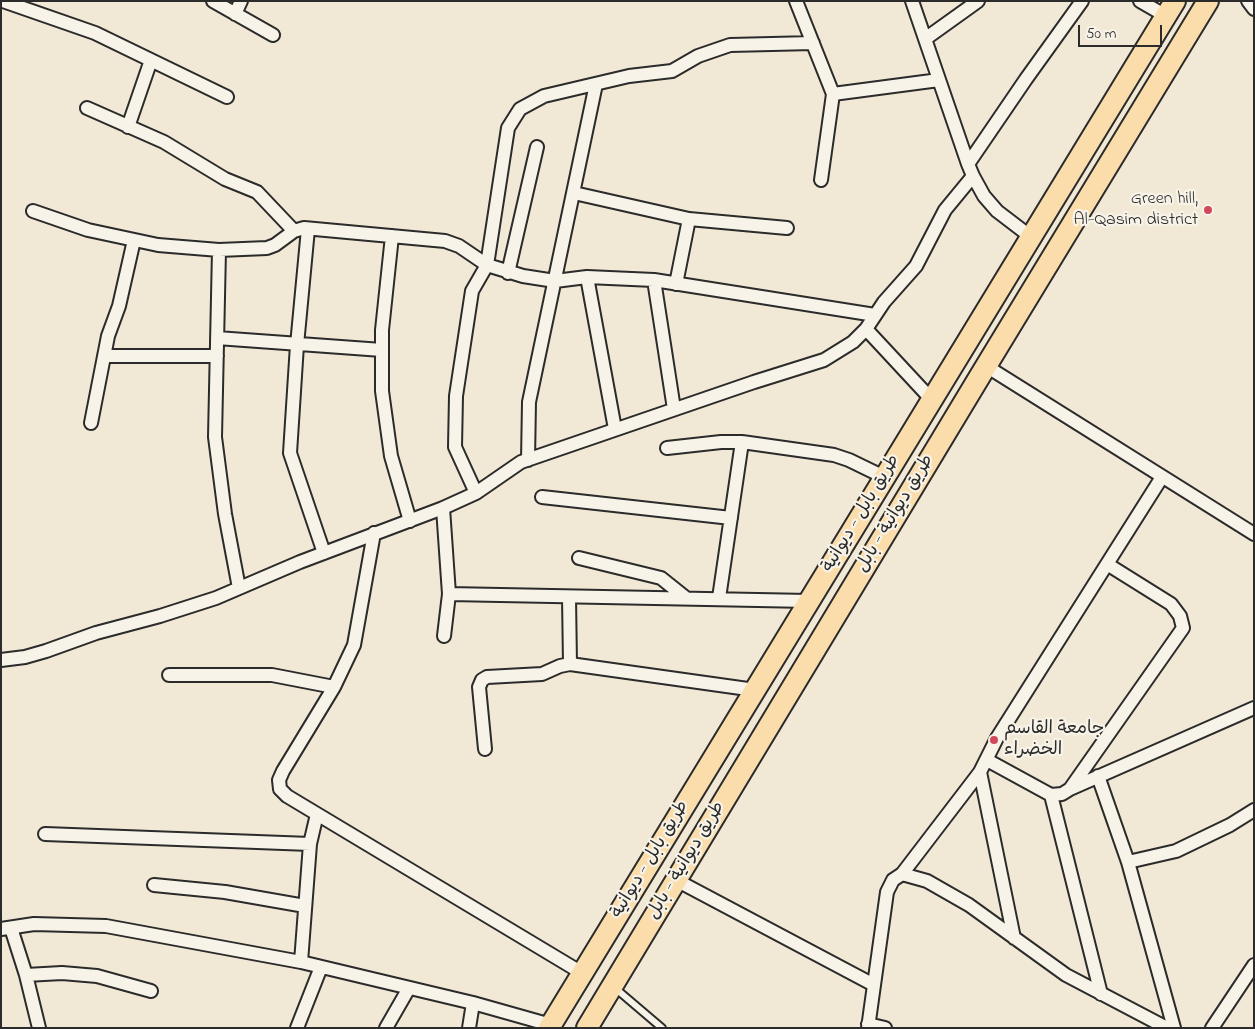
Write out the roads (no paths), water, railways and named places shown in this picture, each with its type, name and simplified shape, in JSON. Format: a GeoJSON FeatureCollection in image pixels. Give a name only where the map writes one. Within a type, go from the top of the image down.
{"type":"FeatureCollection","features":[{"type":"Feature","properties":{"kind":"highway","name":"طريق ديوانية - بابل"},"geometry":{"type":"LineString","coordinates":[[587,1028],[986,365],[1208,1]]}},
{"type":"Feature","properties":{"kind":"highway","name":"طريق بابل - ديوانية"},"geometry":{"type":"LineString","coordinates":[[550,1026],[1170,8]]}},
{"type":"Feature","properties":{"kind":"highway"},"geometry":{"type":"LineString","coordinates":[[962,350],[972,348],[979,354],[984,355],[986,365]]}},
{"type":"Feature","properties":{"kind":"highway"},"geometry":{"type":"LineString","coordinates":[[705,771],[707,784],[712,789],[718,792],[730,790]]}},
{"type":"Feature","properties":{"kind":"highway"},"geometry":{"type":"LineString","coordinates":[[686,803],[698,800],[704,803],[709,807],[712,820]]}},
{"type":"Feature","properties":{"kind":"street"},"geometry":{"type":"LineString","coordinates":[[3,1],[95,33],[227,97]]}},
{"type":"Feature","properties":{"kind":"street"},"geometry":{"type":"LineString","coordinates":[[213,1],[273,35]]}},
{"type":"Feature","properties":{"kind":"street"},"geometry":{"type":"LineString","coordinates":[[235,14],[241,1]]}},
{"type":"Feature","properties":{"kind":"street"},"geometry":{"type":"LineString","coordinates":[[796,1],[833,94],[821,180]]}},
{"type":"Feature","properties":{"kind":"street"},"geometry":{"type":"LineString","coordinates":[[912,1],[968,164],[984,196],[997,211],[1031,237]]}},
{"type":"Feature","properties":{"kind":"street"},"geometry":{"type":"LineString","coordinates":[[925,39],[978,1]]}},
{"type":"Feature","properties":{"kind":"street"},"geometry":{"type":"LineString","coordinates":[[968,164],[1082,1]]}},
{"type":"Feature","properties":{"kind":"street"},"geometry":{"type":"LineString","coordinates":[[1140,1],[1170,8]]}},
{"type":"Feature","properties":{"kind":"street"},"geometry":{"type":"LineString","coordinates":[[1248,1],[1254,9]]}},
{"type":"Feature","properties":{"kind":"street"},"geometry":{"type":"LineString","coordinates":[[476,493],[455,447],[456,396],[472,291],[486,265],[508,128],[520,109],[544,96],[629,76],[672,71],[698,56],[730,45],[812,43]]}},
{"type":"Feature","properties":{"kind":"street"},"geometry":{"type":"LineString","coordinates":[[128,127],[151,60]]}},
{"type":"Feature","properties":{"kind":"street"},"geometry":{"type":"LineString","coordinates":[[833,94],[939,80]]}},
{"type":"Feature","properties":{"kind":"street"},"geometry":{"type":"LineString","coordinates":[[528,460],[529,402],[596,84]]}},
{"type":"Feature","properties":{"kind":"street"},"geometry":{"type":"LineString","coordinates":[[87,108],[164,142],[226,179],[257,192],[294,230]]}},
{"type":"Feature","properties":{"kind":"street"},"geometry":{"type":"LineString","coordinates":[[508,273],[537,147]]}},
{"type":"Feature","properties":{"kind":"street"},"geometry":{"type":"LineString","coordinates":[[1,660],[25,657],[46,651],[96,632],[160,616],[216,598],[374,533],[443,508],[476,493],[521,462],[824,360],[853,342],[866,329],[884,302],[916,266],[945,210],[974,176]]}},
{"type":"Feature","properties":{"kind":"street"},"geometry":{"type":"LineString","coordinates":[[574,193],[689,219],[787,228]]}},
{"type":"Feature","properties":{"kind":"street"},"geometry":{"type":"LineString","coordinates":[[33,211],[88,230],[134,240],[158,245],[219,250],[267,248],[294,230],[308,229],[446,241],[459,246],[486,265],[508,273],[555,281],[587,277],[654,280],[875,315]]}},
{"type":"Feature","properties":{"kind":"street"},"geometry":{"type":"LineString","coordinates":[[676,284],[689,219]]}},
{"type":"Feature","properties":{"kind":"street"},"geometry":{"type":"LineString","coordinates":[[308,229],[297,345],[290,453],[324,553]]}},
{"type":"Feature","properties":{"kind":"street"},"geometry":{"type":"LineString","coordinates":[[392,236],[382,330],[382,391],[391,456],[410,521]]}},
{"type":"Feature","properties":{"kind":"street"},"geometry":{"type":"LineString","coordinates":[[91,423],[108,336],[119,306],[134,240]]}},
{"type":"Feature","properties":{"kind":"street"},"geometry":{"type":"LineString","coordinates":[[219,250],[215,437],[225,514],[239,588]]}},
{"type":"Feature","properties":{"kind":"street"},"geometry":{"type":"LineString","coordinates":[[587,277],[615,429]]}},
{"type":"Feature","properties":{"kind":"street"},"geometry":{"type":"LineString","coordinates":[[654,280],[674,409]]}},
{"type":"Feature","properties":{"kind":"street"},"geometry":{"type":"LineString","coordinates":[[866,329],[932,400]]}},
{"type":"Feature","properties":{"kind":"street"},"geometry":{"type":"LineString","coordinates":[[218,338],[382,350]]}},
{"type":"Feature","properties":{"kind":"street"},"geometry":{"type":"LineString","coordinates":[[104,356],[217,356]]}},
{"type":"Feature","properties":{"kind":"street"},"geometry":{"type":"LineString","coordinates":[[986,365],[1254,534]]}},
{"type":"Feature","properties":{"kind":"street"},"geometry":{"type":"LineString","coordinates":[[667,448],[722,442],[742,442],[834,455],[884,477]]}},
{"type":"Feature","properties":{"kind":"street"},"geometry":{"type":"LineString","coordinates":[[719,598],[742,442]]}},
{"type":"Feature","properties":{"kind":"street"},"geometry":{"type":"LineString","coordinates":[[885,1028],[868,1026],[887,892],[893,880],[902,874],[980,772],[997,738],[1162,477]]}},
{"type":"Feature","properties":{"kind":"street"},"geometry":{"type":"LineString","coordinates":[[542,497],[731,518]]}},
{"type":"Feature","properties":{"kind":"street"},"geometry":{"type":"LineString","coordinates":[[443,508],[449,594],[444,636]]}},
{"type":"Feature","properties":{"kind":"street"},"geometry":{"type":"LineString","coordinates":[[374,533],[354,645],[334,687],[279,780],[280,789],[287,796],[582,973]]}},
{"type":"Feature","properties":{"kind":"street"},"geometry":{"type":"LineString","coordinates":[[578,558],[661,578],[686,598]]}},
{"type":"Feature","properties":{"kind":"street"},"geometry":{"type":"LineString","coordinates":[[1070,788],[1183,628],[1180,616],[1171,604],[1107,564]]}},
{"type":"Feature","properties":{"kind":"street"},"geometry":{"type":"LineString","coordinates":[[449,594],[809,601]]}},
{"type":"Feature","properties":{"kind":"street"},"geometry":{"type":"LineString","coordinates":[[569,597],[570,664]]}},
{"type":"Feature","properties":{"kind":"street"},"geometry":{"type":"LineString","coordinates":[[485,749],[479,687],[482,680],[487,676],[542,674],[570,664],[755,690]]}},
{"type":"Feature","properties":{"kind":"street"},"geometry":{"type":"LineString","coordinates":[[169,675],[272,675],[334,687]]}},
{"type":"Feature","properties":{"kind":"street"},"geometry":{"type":"LineString","coordinates":[[987,760],[1051,795],[1062,794],[1070,788],[1254,708]]}},
{"type":"Feature","properties":{"kind":"street"},"geometry":{"type":"LineString","coordinates":[[980,772],[1014,938]]}},
{"type":"Feature","properties":{"kind":"street"},"geometry":{"type":"LineString","coordinates":[[1098,776],[1128,862],[1174,1028]]}},
{"type":"Feature","properties":{"kind":"street"},"geometry":{"type":"LineString","coordinates":[[1051,795],[1101,994]]}},
{"type":"Feature","properties":{"kind":"street"},"geometry":{"type":"LineString","coordinates":[[1128,862],[1176,851],[1230,825],[1254,810]]}},
{"type":"Feature","properties":{"kind":"street"},"geometry":{"type":"LineString","coordinates":[[301,962],[310,844],[317,814]]}},
{"type":"Feature","properties":{"kind":"street"},"geometry":{"type":"LineString","coordinates":[[46,834],[310,844]]}},
{"type":"Feature","properties":{"kind":"street"},"geometry":{"type":"LineString","coordinates":[[902,874],[927,881],[961,900],[1066,975],[1167,1028]]}},
{"type":"Feature","properties":{"kind":"street"},"geometry":{"type":"LineString","coordinates":[[676,880],[874,985]]}},
{"type":"Feature","properties":{"kind":"street"},"geometry":{"type":"LineString","coordinates":[[154,885],[225,892],[305,906]]}},
{"type":"Feature","properties":{"kind":"street"},"geometry":{"type":"LineString","coordinates":[[39,1028],[26,975],[6,929],[34,924],[106,926],[301,962],[473,1003],[550,1026]]}},
{"type":"Feature","properties":{"kind":"street"},"geometry":{"type":"LineString","coordinates":[[1212,1028],[1254,965]]}},
{"type":"Feature","properties":{"kind":"street"},"geometry":{"type":"LineString","coordinates":[[297,1028],[321,967]]}},
{"type":"Feature","properties":{"kind":"street"},"geometry":{"type":"LineString","coordinates":[[26,975],[62,973],[97,976],[151,991]]}},
{"type":"Feature","properties":{"kind":"street"},"geometry":{"type":"LineString","coordinates":[[386,1028],[409,988]]}},
{"type":"Feature","properties":{"kind":"street"},"geometry":{"type":"LineString","coordinates":[[468,1028],[473,1003]]}},
{"type":"Feature","properties":{"kind":"lane"},"geometry":{"type":"LineString","coordinates":[[612,985],[662,1028]]}},
{"type":"Feature","properties":{"kind":"place","name":"Green hill, Al-Qasim district"},"geometry":{"type":"Point","coordinates":[1208,210]}},
{"type":"Feature","properties":{"kind":"place","name":"جامعة القاسم الخضراء"},"geometry":{"type":"Point","coordinates":[994,740]}}]}
